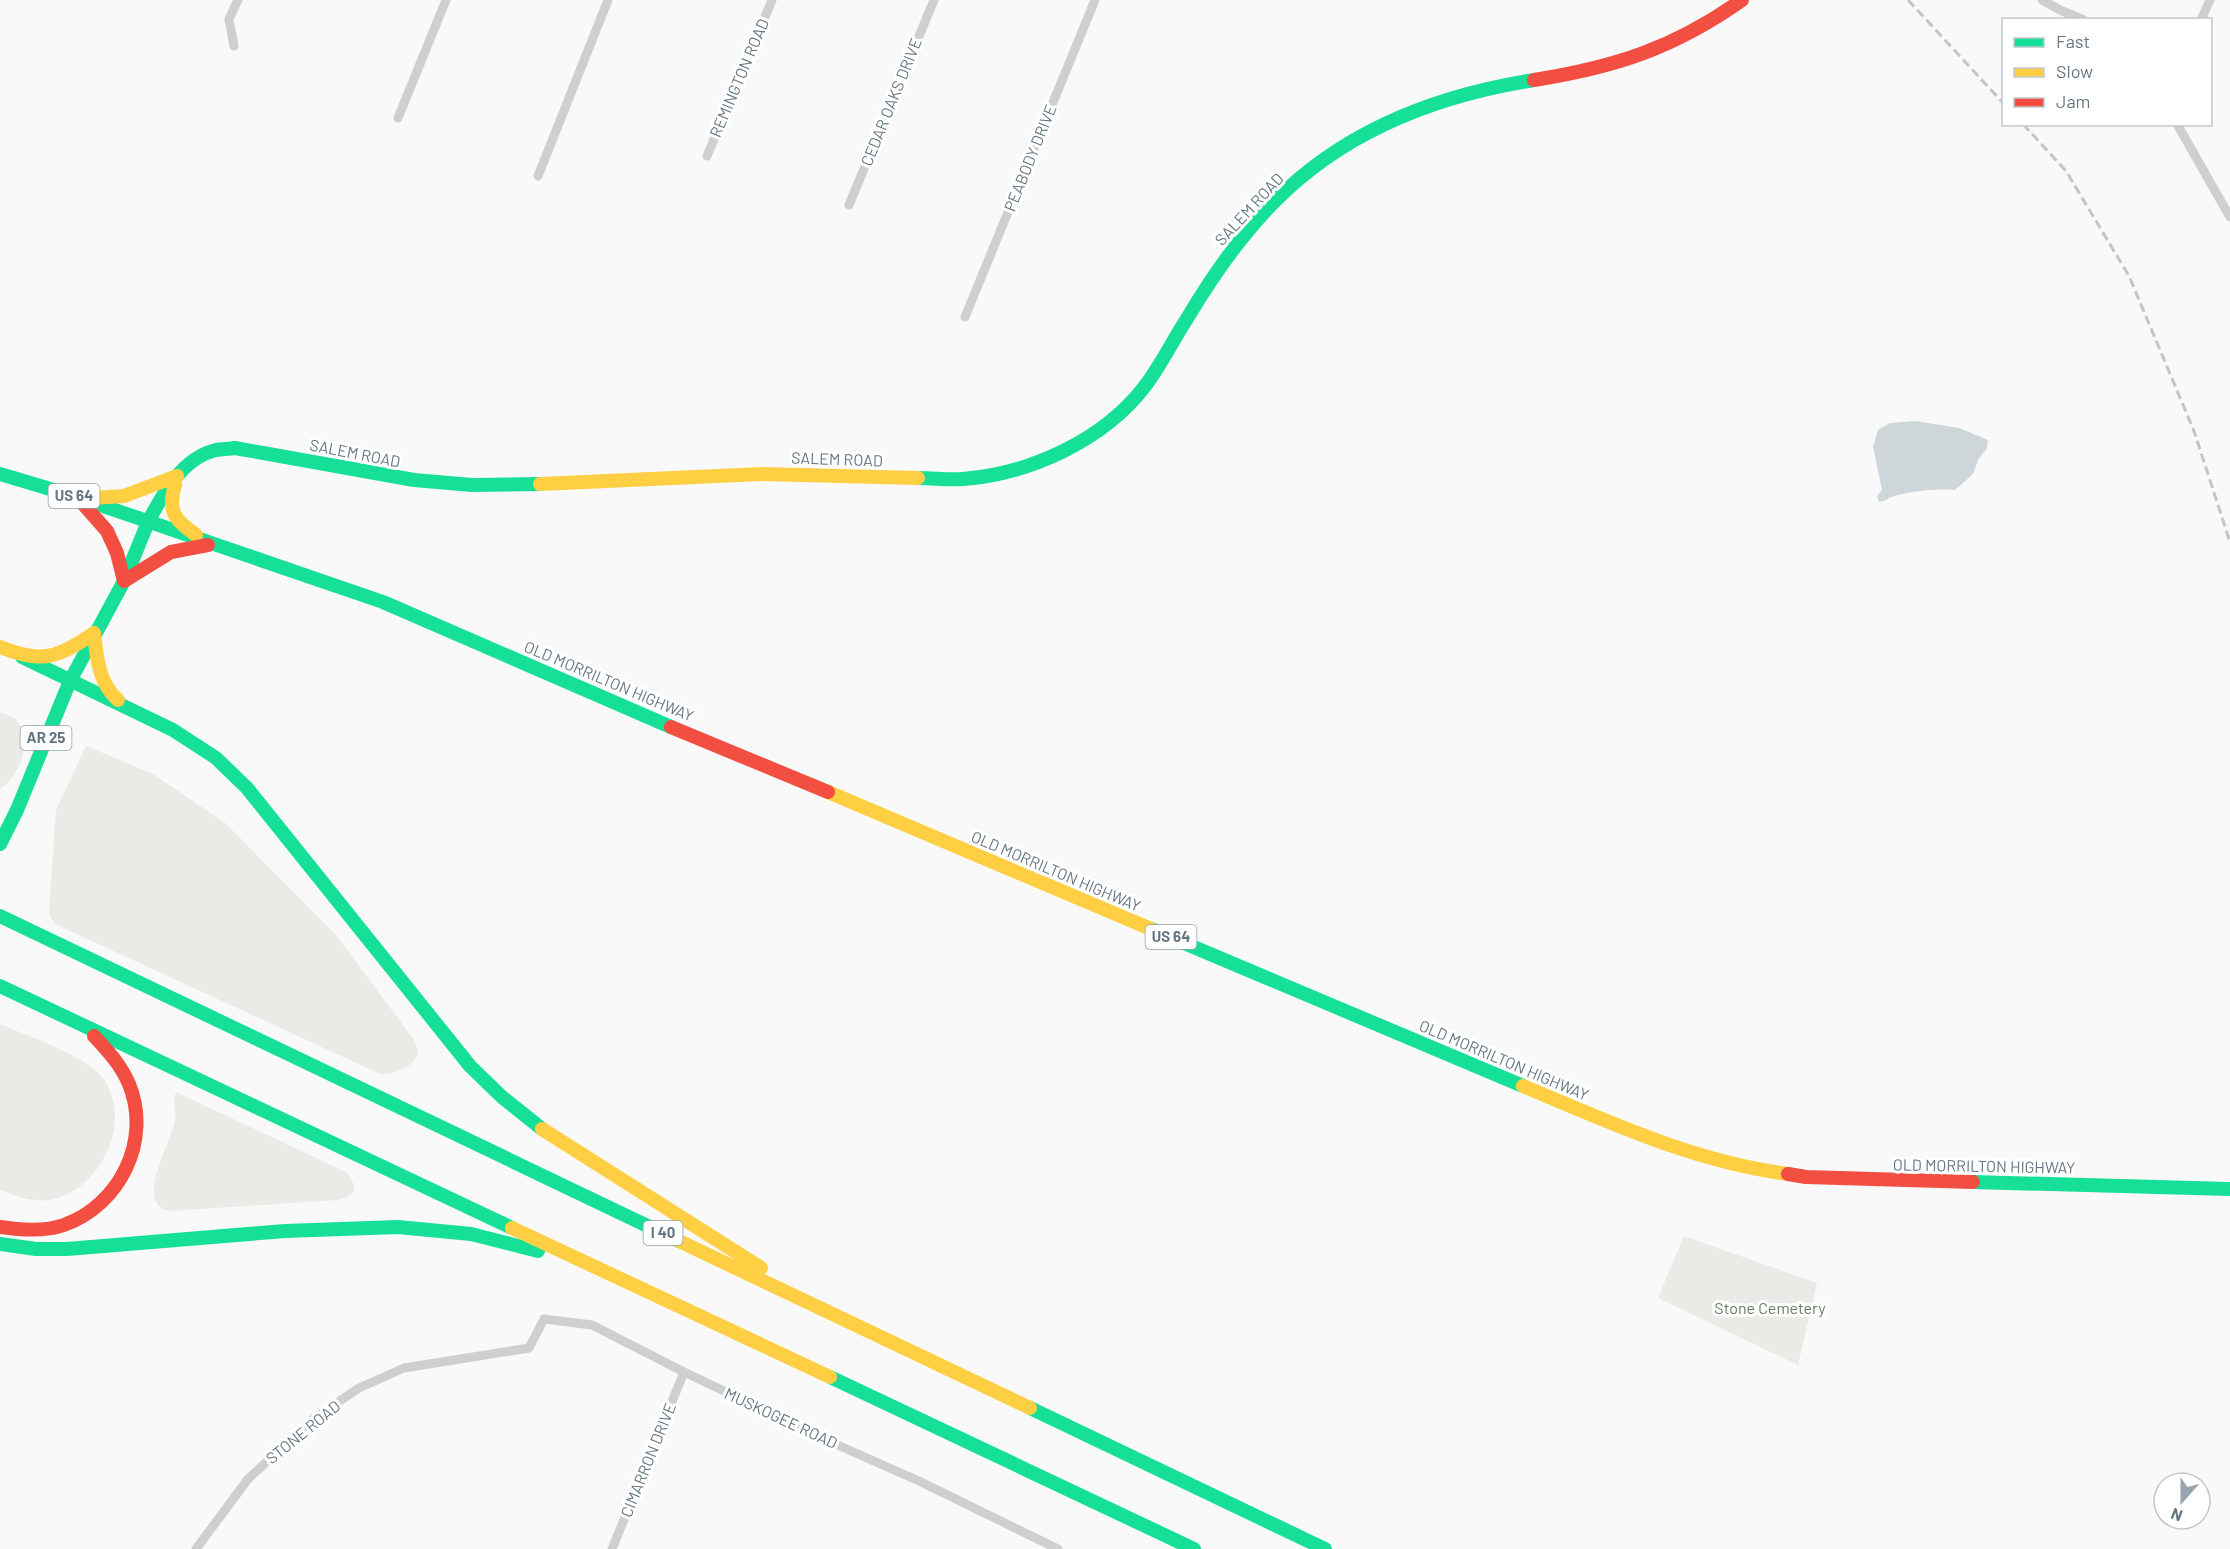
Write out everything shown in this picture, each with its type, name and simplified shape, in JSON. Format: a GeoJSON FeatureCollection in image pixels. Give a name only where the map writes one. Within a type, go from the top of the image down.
{"type":"FeatureCollection","features":[{"type":"Feature","properties":{"kind":"main road","name":"SALEM ROAD"},"geometry":{"type":"LineString","coordinates":[[0,844],[17,810],[70,681],[124,581],[147,522],[179,475],[196,458],[216,450],[235,448],[414,480],[472,485],[572,484],[762,474],[963,479],[992,475],[1017,468],[1048,457],[1089,437],[1126,408],[1147,384],[1224,260],[1242,237],[1263,213],[1308,171],[1335,152],[1386,124],[1465,94],[1614,65],[1644,55],[1680,39],[1719,17],[1742,0]]}},
{"type":"Feature","properties":{"kind":"main road","name":"OLD MORRILTON HIGHWAY"},"geometry":{"type":"LineString","coordinates":[[0,474],[77,497],[382,602],[580,688],[1625,1129],[1706,1159],[1744,1168],[1806,1177],[2230,1189]]}},
{"type":"Feature","properties":{"kind":"main road"},"geometry":{"type":"LineString","coordinates":[[77,497],[110,500],[122,498],[142,492],[179,475]]}},
{"type":"Feature","properties":{"kind":"main road"},"geometry":{"type":"LineString","coordinates":[[179,475],[171,501],[175,517],[180,524],[211,544]]}},
{"type":"Feature","properties":{"kind":"main road"},"geometry":{"type":"LineString","coordinates":[[77,497],[107,531],[117,553],[124,581],[171,552],[211,544]]}},
{"type":"Feature","properties":{"kind":"main road"},"geometry":{"type":"LineString","coordinates":[[22,657],[38,659],[60,655],[94,633],[100,673],[106,687],[115,698],[140,714]]}},
{"type":"Feature","properties":{"kind":"main road"},"geometry":{"type":"LineString","coordinates":[[0,647],[173,730],[208,751],[237,778],[470,1066],[514,1107],[577,1153],[828,1310]]}},
{"type":"Feature","properties":{"kind":"main road","name":"I 40"},"geometry":{"type":"LineString","coordinates":[[0,916],[1325,1549]]}},
{"type":"Feature","properties":{"kind":"main road"},"geometry":{"type":"LineString","coordinates":[[0,986],[600,1271],[868,1394],[1194,1549]]}},
{"type":"Feature","properties":{"kind":"main road"},"geometry":{"type":"LineString","coordinates":[[0,1227],[22,1230],[44,1229],[80,1218],[111,1193],[121,1180],[132,1155],[138,1118],[129,1080],[111,1052],[73,1021]]}},
{"type":"Feature","properties":{"kind":"main road"},"geometry":{"type":"LineString","coordinates":[[0,1244],[36,1249],[75,1248],[285,1231],[408,1227],[491,1238],[600,1271]]}},
{"type":"Feature","properties":{"kind":"street"},"geometry":{"type":"LineString","coordinates":[[234,46],[229,19],[238,0]]}},
{"type":"Feature","properties":{"kind":"street"},"geometry":{"type":"LineString","coordinates":[[398,118],[447,0]]}},
{"type":"Feature","properties":{"kind":"street"},"geometry":{"type":"LineString","coordinates":[[538,176],[608,0]]}},
{"type":"Feature","properties":{"kind":"street","name":"REMINGTON ROAD"},"geometry":{"type":"LineString","coordinates":[[707,156],[772,0]]}},
{"type":"Feature","properties":{"kind":"street","name":"CEDAR OAKS DRIVE"},"geometry":{"type":"LineString","coordinates":[[849,205],[934,0]]}},
{"type":"Feature","properties":{"kind":"street","name":"PEABODY DRIVE"},"geometry":{"type":"LineString","coordinates":[[966,317],[1095,0]]}},
{"type":"Feature","properties":{"kind":"street"},"geometry":{"type":"LineString","coordinates":[[2042,0],[2079,18]]}},
{"type":"Feature","properties":{"kind":"street"},"geometry":{"type":"LineString","coordinates":[[2203,18],[2210,0]]}},
{"type":"Feature","properties":{"kind":"street"},"geometry":{"type":"LineString","coordinates":[[2177,126],[2230,217]]}},
{"type":"Feature","properties":{"kind":"street","name":"MUSKOGEE ROAD"},"geometry":{"type":"LineString","coordinates":[[515,1352],[529,1348],[544,1319],[592,1325],[684,1372],[919,1481],[1058,1549]]}},
{"type":"Feature","properties":{"kind":"street","name":"STONE ROAD"},"geometry":{"type":"LineString","coordinates":[[196,1549],[248,1479],[313,1419],[359,1388],[404,1368],[515,1352]]}},
{"type":"Feature","properties":{"kind":"street","name":"CIMARRON DRIVE"},"geometry":{"type":"LineString","coordinates":[[612,1549],[684,1372]]}},
{"type":"Feature","properties":{"kind":"green space"},"geometry":{"type":"Polygon","coordinates":[[[0,712],[15,719],[22,729],[24,748],[13,776],[0,789],[0,712]]]}},
{"type":"Feature","properties":{"kind":"green space"},"geometry":{"type":"Polygon","coordinates":[[[86,746],[153,774],[225,823],[336,935],[414,1040],[418,1051],[415,1060],[398,1071],[388,1074],[378,1073],[55,924],[49,911],[56,810],[86,746]]]}},
{"type":"Feature","properties":{"kind":"green space"},"geometry":{"type":"Polygon","coordinates":[[[0,1024],[54,1046],[82,1061],[102,1077],[111,1094],[115,1112],[114,1130],[99,1166],[87,1181],[71,1192],[54,1199],[33,1200],[0,1190],[0,1024]]]}},
{"type":"Feature","properties":{"kind":"green space"},"geometry":{"type":"Polygon","coordinates":[[[176,1092],[348,1173],[354,1185],[354,1192],[346,1198],[337,1200],[170,1211],[159,1206],[154,1197],[154,1185],[157,1170],[173,1129],[176,1092]]]}},
{"type":"Feature","properties":{"kind":"green space","name":"Stone Cemetery"},"geometry":{"type":"Polygon","coordinates":[[[1684,1236],[1817,1283],[1798,1365],[1658,1298],[1684,1236]]]}},
{"type":"Feature","properties":{"kind":"shaded area"},"geometry":{"type":"Polygon","coordinates":[[[1916,421],[1959,428],[1988,440],[1987,448],[1978,460],[1973,474],[1955,490],[1914,492],[1879,502],[1877,496],[1882,490],[1873,447],[1878,430],[1890,423],[1916,421]]]}},
{"type":"Feature","properties":{"kind":"railway"},"geometry":{"type":"LineString","coordinates":[[1908,0],[2002,102]]}},
{"type":"Feature","properties":{"kind":"railway"},"geometry":{"type":"LineString","coordinates":[[2025,126],[2066,171],[2129,276],[2194,431],[2230,542]]}},
{"type":"Feature","properties":{"kind":"traffic: fast"},"geometry":{"type":"LineString","coordinates":[[918,478],[963,479],[1014,470],[1039,462],[1087,438],[1109,423],[1145,386],[1228,256],[1275,201],[1302,176],[1362,136],[1394,120],[1463,95],[1534,80]]}},
{"type":"Feature","properties":{"kind":"traffic: fast"},"geometry":{"type":"LineString","coordinates":[[148,522],[167,489],[183,469],[204,454],[235,448],[414,480],[472,485],[540,484]]}},
{"type":"Feature","properties":{"kind":"traffic: fast"},"geometry":{"type":"LineString","coordinates":[[0,474],[77,497],[383,602],[671,727]]}},
{"type":"Feature","properties":{"kind":"traffic: fast"},"geometry":{"type":"LineString","coordinates":[[0,844],[17,810],[70,681],[124,581],[148,522]]}},
{"type":"Feature","properties":{"kind":"traffic: fast"},"geometry":{"type":"LineString","coordinates":[[22,657],[173,730],[216,758],[247,788],[470,1066],[502,1097],[542,1129]]}},
{"type":"Feature","properties":{"kind":"traffic: fast"},"geometry":{"type":"LineString","coordinates":[[0,916],[679,1241]]}},
{"type":"Feature","properties":{"kind":"traffic: fast"},"geometry":{"type":"LineString","coordinates":[[1151,929],[1523,1086]]}},
{"type":"Feature","properties":{"kind":"traffic: fast"},"geometry":{"type":"LineString","coordinates":[[0,986],[512,1228]]}},
{"type":"Feature","properties":{"kind":"traffic: fast"},"geometry":{"type":"LineString","coordinates":[[1973,1182],[2230,1189]]}},
{"type":"Feature","properties":{"kind":"traffic: fast"},"geometry":{"type":"LineString","coordinates":[[0,1244],[36,1249],[67,1249],[285,1231],[398,1227],[471,1234],[538,1251]]}},
{"type":"Feature","properties":{"kind":"traffic: fast"},"geometry":{"type":"LineString","coordinates":[[830,1377],[1194,1549]]}},
{"type":"Feature","properties":{"kind":"traffic: fast"},"geometry":{"type":"LineString","coordinates":[[1030,1408],[1325,1549]]}},
{"type":"Feature","properties":{"kind":"traffic: slow"},"geometry":{"type":"LineString","coordinates":[[540,484],[762,474],[918,478]]}},
{"type":"Feature","properties":{"kind":"traffic: slow"},"geometry":{"type":"LineString","coordinates":[[90,498],[124,496],[177,476]]}},
{"type":"Feature","properties":{"kind":"traffic: slow"},"geometry":{"type":"LineString","coordinates":[[175,485],[172,502],[175,514],[178,520],[196,535]]}},
{"type":"Feature","properties":{"kind":"traffic: slow"},"geometry":{"type":"LineString","coordinates":[[0,647],[27,656],[49,656],[70,648],[94,633],[102,677],[118,700]]}},
{"type":"Feature","properties":{"kind":"traffic: slow"},"geometry":{"type":"LineString","coordinates":[[828,792],[1151,929]]}},
{"type":"Feature","properties":{"kind":"traffic: slow"},"geometry":{"type":"LineString","coordinates":[[1523,1086],[1652,1139],[1719,1160],[1788,1174]]}},
{"type":"Feature","properties":{"kind":"traffic: slow"},"geometry":{"type":"LineString","coordinates":[[542,1129],[761,1268]]}},
{"type":"Feature","properties":{"kind":"traffic: slow"},"geometry":{"type":"LineString","coordinates":[[512,1228],[830,1377]]}},
{"type":"Feature","properties":{"kind":"traffic: slow"},"geometry":{"type":"LineString","coordinates":[[679,1241],[1030,1408]]}},
{"type":"Feature","properties":{"kind":"traffic: jam"},"geometry":{"type":"LineString","coordinates":[[1534,80],[1592,69],[1643,53],[1692,31],[1742,0]]}},
{"type":"Feature","properties":{"kind":"traffic: jam"},"geometry":{"type":"LineString","coordinates":[[77,497],[107,531],[117,553],[124,581],[171,552],[208,545]]}},
{"type":"Feature","properties":{"kind":"traffic: jam"},"geometry":{"type":"LineString","coordinates":[[671,727],[828,792]]}},
{"type":"Feature","properties":{"kind":"traffic: jam"},"geometry":{"type":"LineString","coordinates":[[0,1227],[40,1230],[64,1225],[84,1215],[101,1202],[115,1186],[126,1168],[133,1148],[136,1127],[135,1105],[129,1084],[122,1071],[94,1036]]}},
{"type":"Feature","properties":{"kind":"traffic: jam"},"geometry":{"type":"LineString","coordinates":[[1788,1174],[1806,1177],[1973,1182]]}}]}
